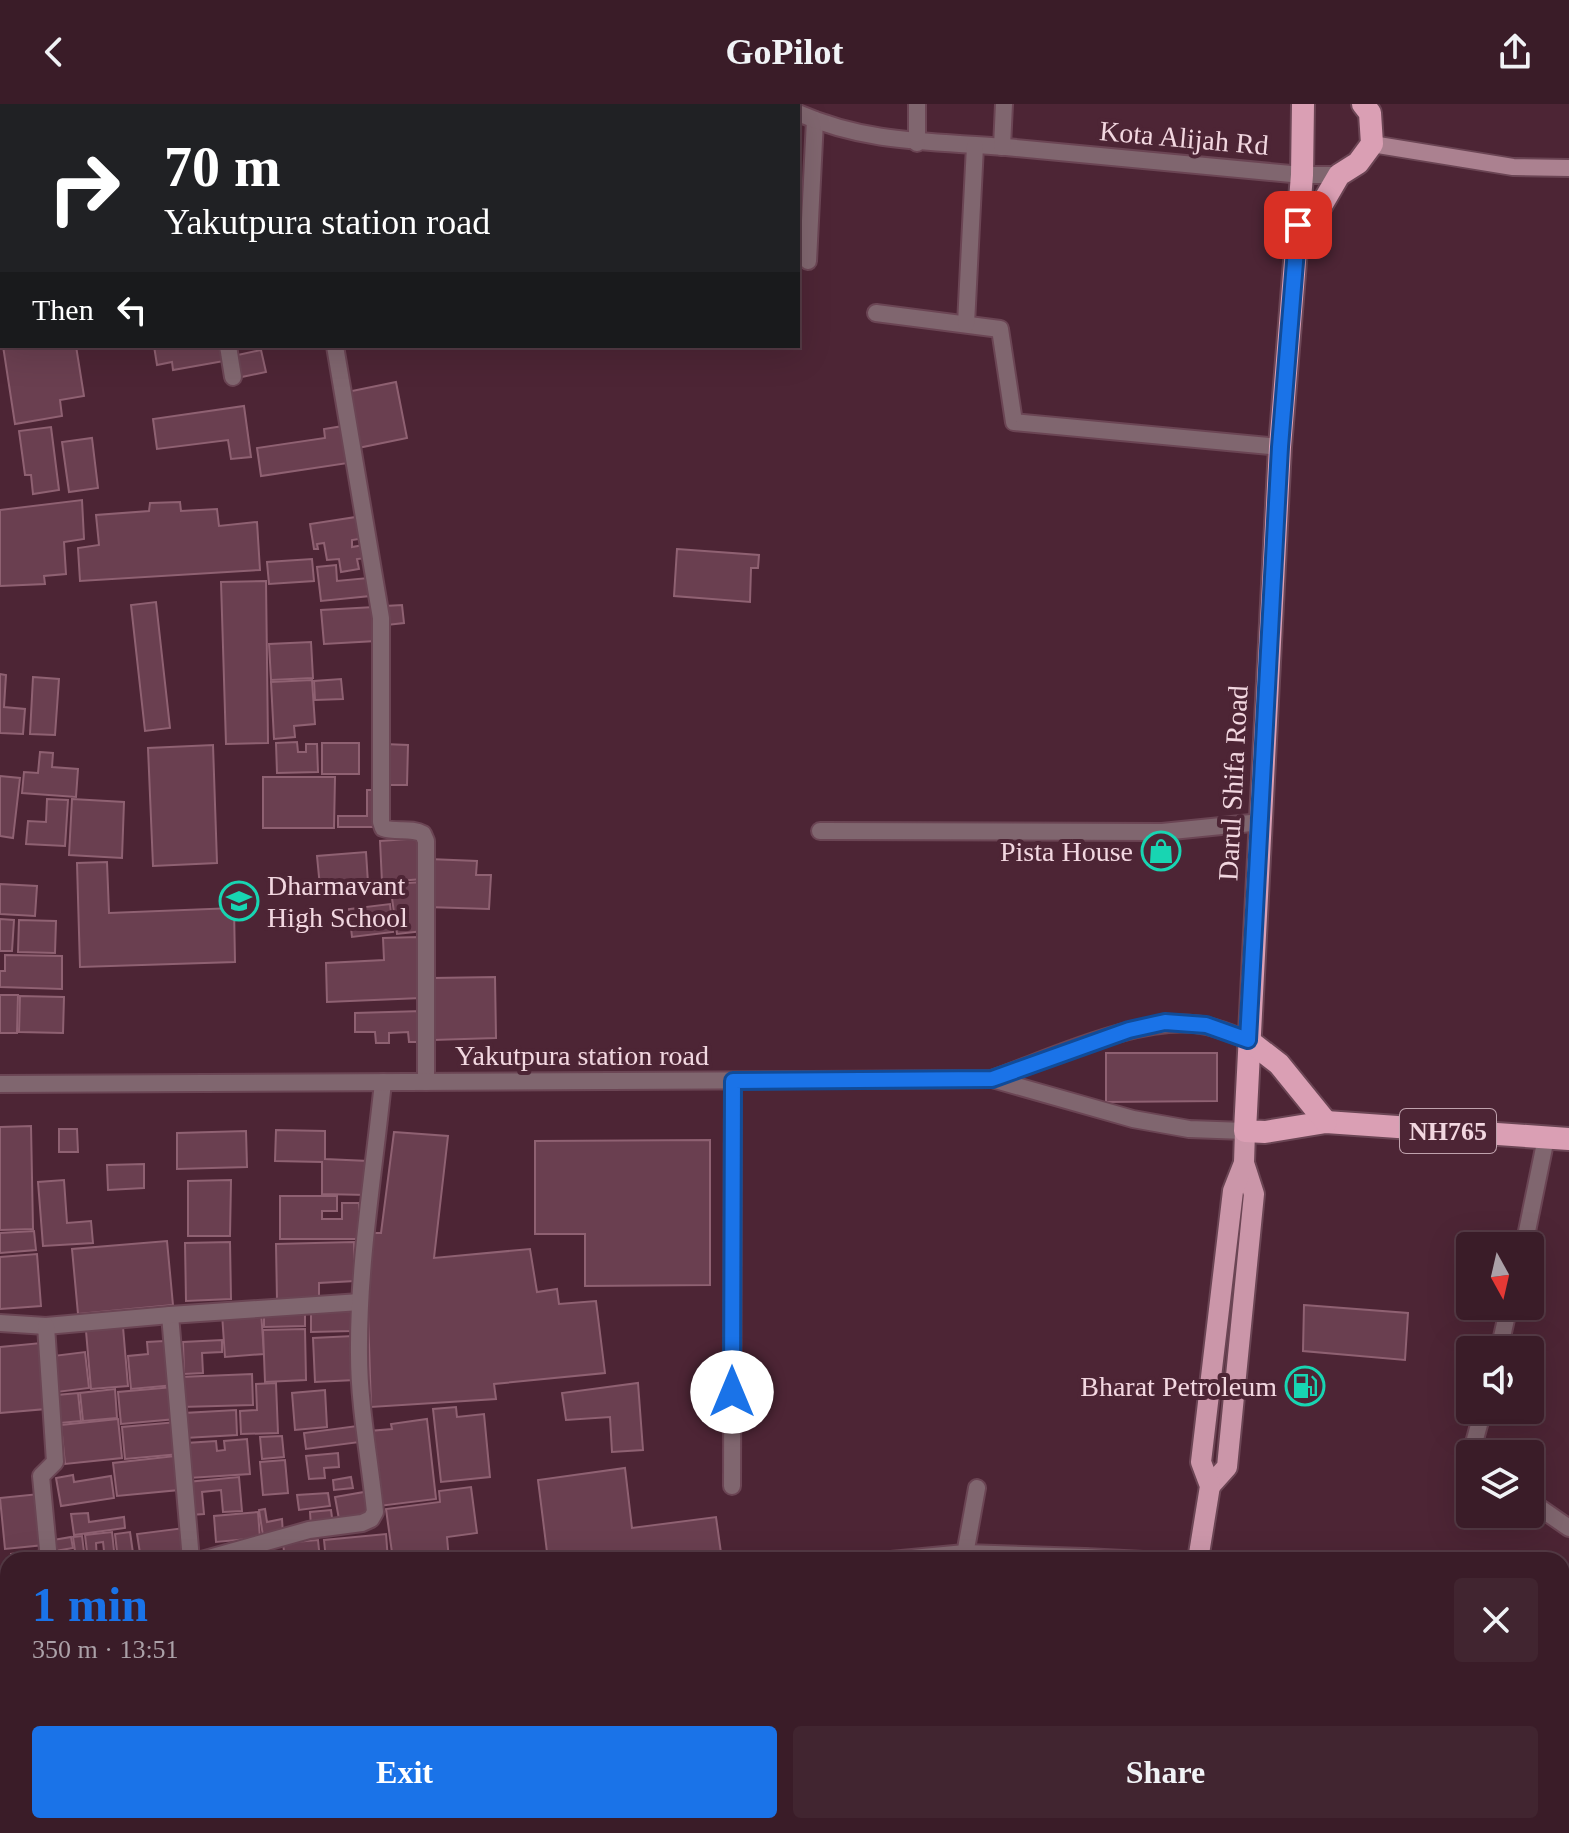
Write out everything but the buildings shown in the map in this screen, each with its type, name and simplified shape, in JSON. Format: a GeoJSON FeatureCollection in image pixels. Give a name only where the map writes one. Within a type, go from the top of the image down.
{"type":"FeatureCollection","features":[{"type":"Feature","properties":{"kind":"highway","name":"Darul Shifa Road"},"geometry":{"type":"LineString","coordinates":[[1245,1131],[1280,447],[1302,175],[1303,104]]}},
{"type":"Feature","properties":{"kind":"highway"},"geometry":{"type":"LineString","coordinates":[[1296,250],[1339,175],[1358,163],[1372,144],[1370,113],[1363,104]]}},
{"type":"Feature","properties":{"kind":"highway"},"geometry":{"type":"LineString","coordinates":[[1248,1040],[1279,1064],[1326,1122]]}},
{"type":"Feature","properties":{"kind":"highway","name":"NH765"},"geometry":{"type":"LineString","coordinates":[[1245,1131],[1265,1132],[1326,1122],[1558,1139]]}},
{"type":"Feature","properties":{"kind":"main road"},"geometry":{"type":"LineString","coordinates":[[1372,144],[1513,167],[1569,168]]}},
{"type":"Feature","properties":{"kind":"main road","name":"Darul Shifa Road"},"geometry":{"type":"LineString","coordinates":[[1210,1486],[1201,1462],[1233,1191],[1244,1163],[1245,1131]]}},
{"type":"Feature","properties":{"kind":"main road"},"geometry":{"type":"LineString","coordinates":[[1199,1552],[1210,1486],[1227,1467],[1254,1194],[1244,1163]]}},
{"type":"Feature","properties":{"kind":"street"},"geometry":{"type":"LineString","coordinates":[[917,104],[917,143]]}},
{"type":"Feature","properties":{"kind":"street"},"geometry":{"type":"LineString","coordinates":[[1002,147],[1004,104]]}},
{"type":"Feature","properties":{"kind":"street","name":"Kota Alijah Rd"},"geometry":{"type":"LineString","coordinates":[[800,114],[834,128],[917,143],[1002,147],[1302,175],[1339,175]]}},
{"type":"Feature","properties":{"kind":"street"},"geometry":{"type":"LineString","coordinates":[[808,261],[815,120]]}},
{"type":"Feature","properties":{"kind":"street"},"geometry":{"type":"LineString","coordinates":[[966,324],[975,146]]}},
{"type":"Feature","properties":{"kind":"street"},"geometry":{"type":"LineString","coordinates":[[876,313],[1000,329],[1014,422],[1280,447]]}},
{"type":"Feature","properties":{"kind":"street"},"geometry":{"type":"LineString","coordinates":[[228,348],[233,377]]}},
{"type":"Feature","properties":{"kind":"street"},"geometry":{"type":"LineString","coordinates":[[335,348],[381,618],[381,822],[383,828],[389,830],[417,831],[423,834],[426,841],[426,1082]]}},
{"type":"Feature","properties":{"kind":"street"},"geometry":{"type":"LineString","coordinates":[[820,831],[1162,832],[1261,822]]}},
{"type":"Feature","properties":{"kind":"street","name":"Yakutpura station road"},"geometry":{"type":"LineString","coordinates":[[0,1084],[992,1079],[1129,1030],[1165,1022],[1206,1025],[1248,1040]]}},
{"type":"Feature","properties":{"kind":"street"},"geometry":{"type":"LineString","coordinates":[[992,1079],[1133,1119],[1189,1129],[1245,1131]]}},
{"type":"Feature","properties":{"kind":"street"},"geometry":{"type":"LineString","coordinates":[[732,1486],[733,1081]]}},
{"type":"Feature","properties":{"kind":"street"},"geometry":{"type":"LineString","coordinates":[[231,1552],[309,1530],[362,1523],[371,1519],[375,1512],[360,1393],[360,1302],[383,1082]]}},
{"type":"Feature","properties":{"kind":"street"},"geometry":{"type":"LineString","coordinates":[[1528,1232],[1558,1139]]}},
{"type":"Feature","properties":{"kind":"street"},"geometry":{"type":"LineString","coordinates":[[0,1323],[46,1326],[360,1302]]}},
{"type":"Feature","properties":{"kind":"street"},"geometry":{"type":"LineString","coordinates":[[170,1315],[190,1552]]}},
{"type":"Feature","properties":{"kind":"street"},"geometry":{"type":"LineString","coordinates":[[46,1326],[55,1462],[41,1476],[48,1552]]}},
{"type":"Feature","properties":{"kind":"street"},"geometry":{"type":"LineString","coordinates":[[966,1552],[977,1488]]}},
{"type":"Feature","properties":{"kind":"street"},"geometry":{"type":"LineString","coordinates":[[1544,1511],[1569,1528]]}},
{"type":"Feature","properties":{"kind":"place","name":"Pista House"},"geometry":{"type":"Point","coordinates":[1161,851]}},
{"type":"Feature","properties":{"kind":"place","name":"Dharmavant High School"},"geometry":{"type":"Point","coordinates":[239,901]}},
{"type":"Feature","properties":{"kind":"place","name":"Bharat Petroleum"},"geometry":{"type":"Point","coordinates":[1305,1386]}},
{"type":"Feature","properties":{"kind":"route"},"geometry":{"type":"LineString","coordinates":[[732,1392],[733,1081],[992,1079],[1129,1030],[1165,1022],[1206,1025],[1248,1040],[1280,447],[1298,225]]}}]}
